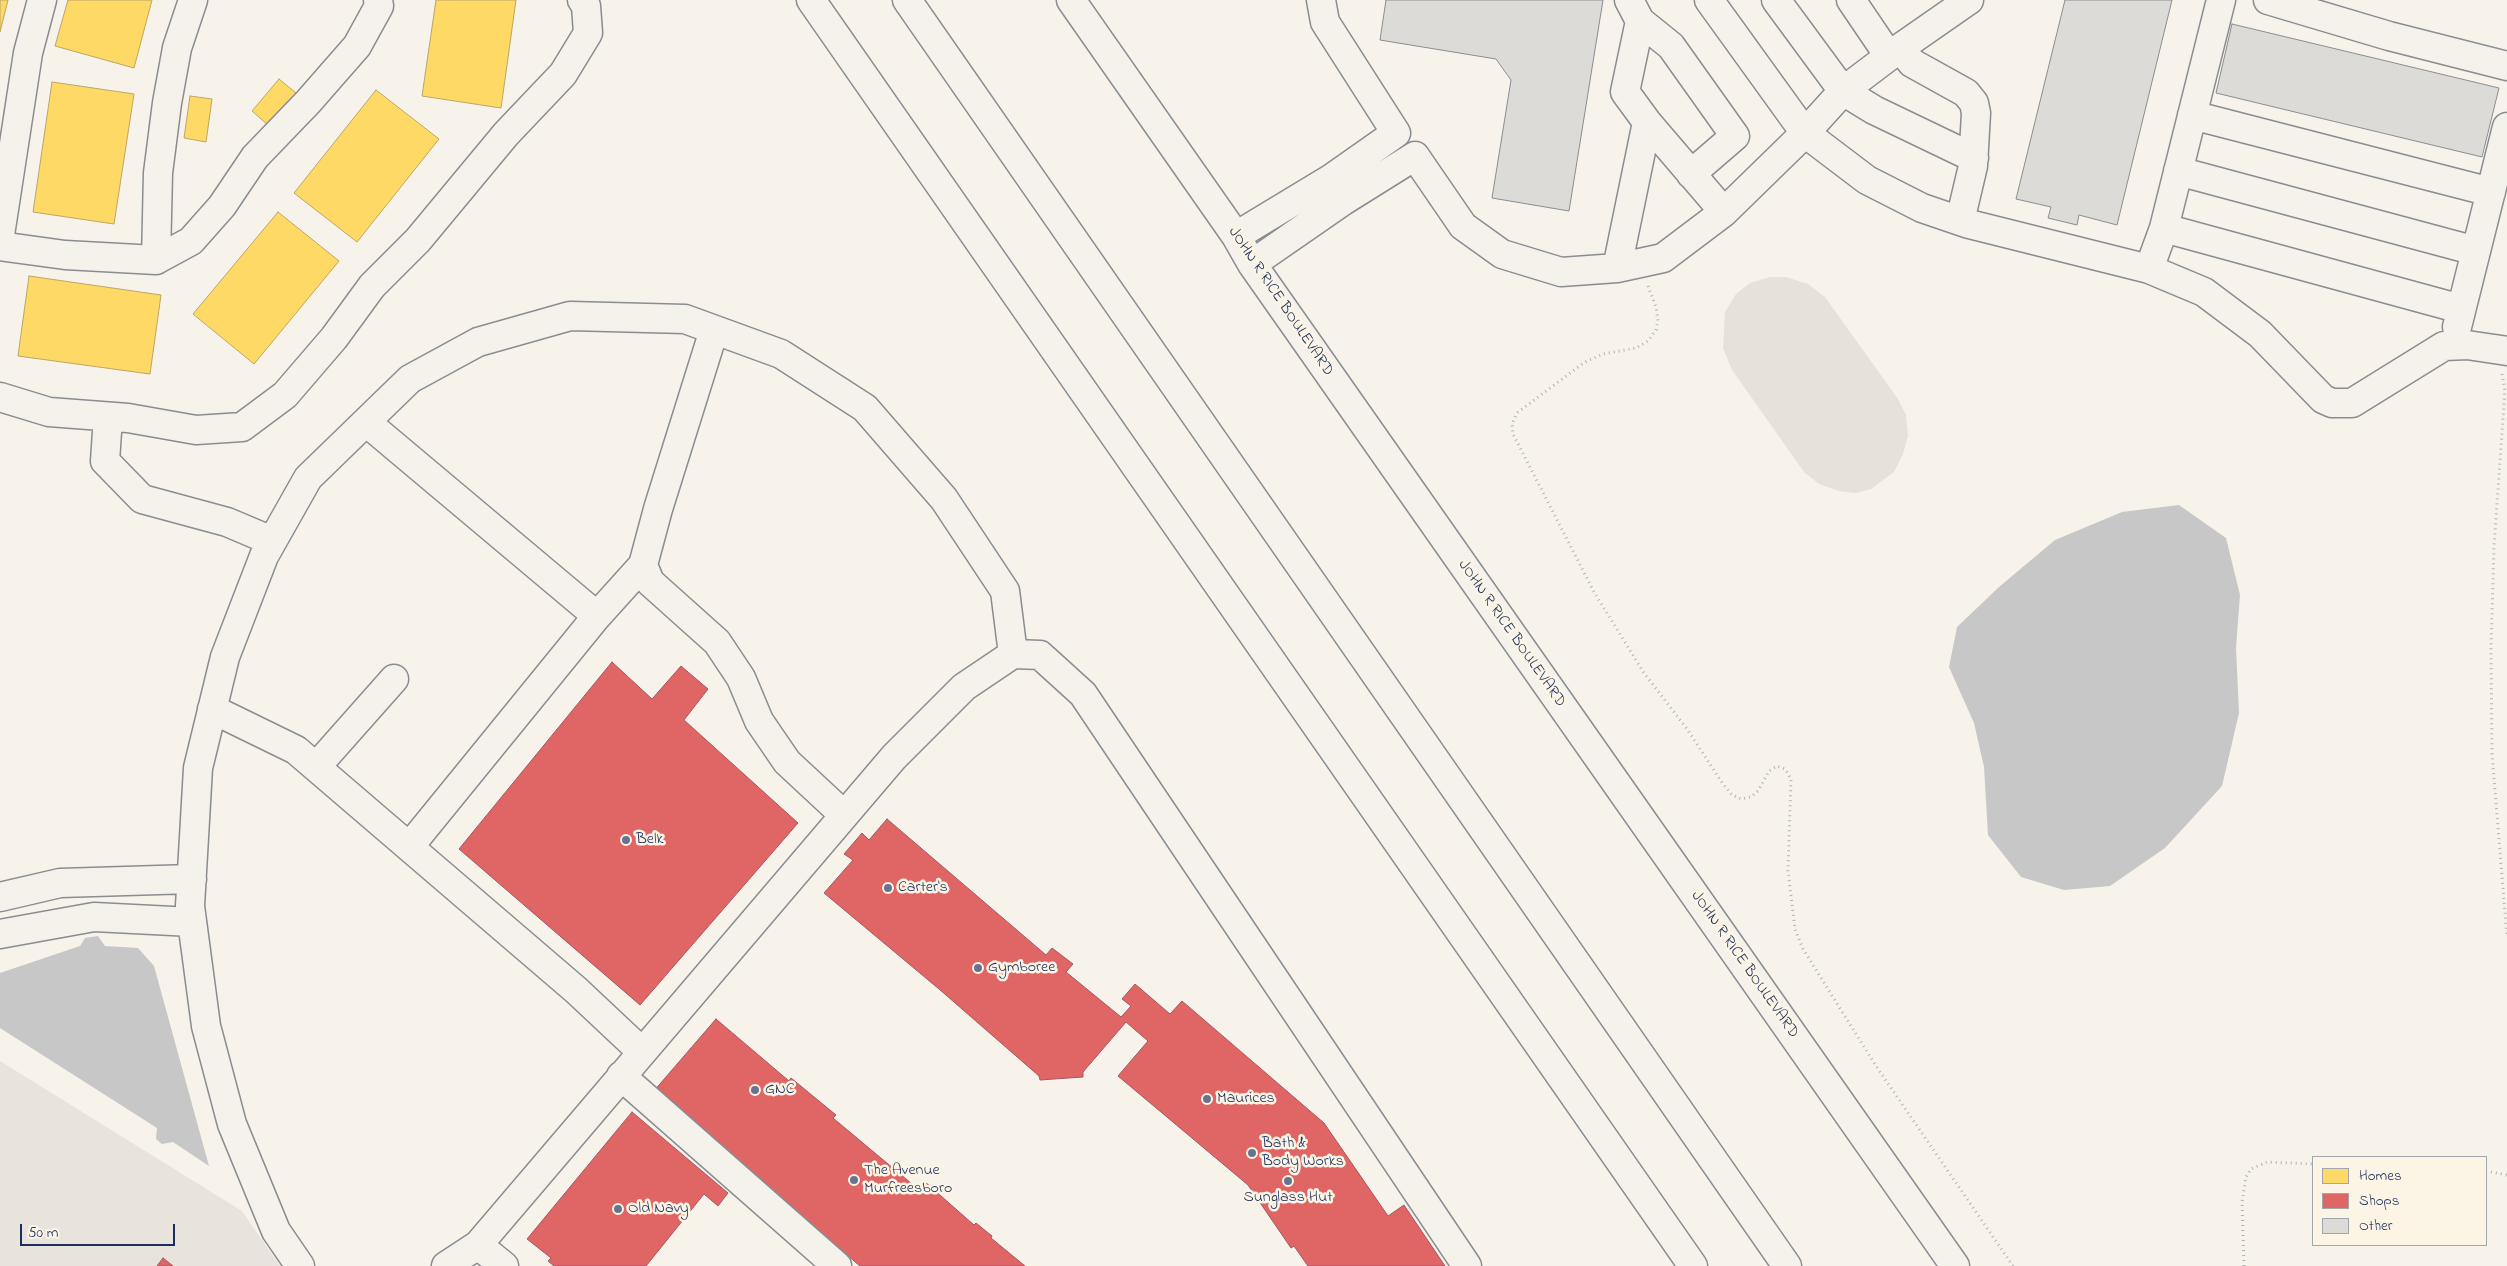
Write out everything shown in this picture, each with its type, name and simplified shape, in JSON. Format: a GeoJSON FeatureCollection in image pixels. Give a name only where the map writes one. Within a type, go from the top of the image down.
{"type":"FeatureCollection","features":[{"type":"Feature","properties":{"kind":"main road"},"geometry":{"type":"LineString","coordinates":[[0,235],[28,53],[42,0]]}},
{"type":"Feature","properties":{"kind":"main road"},"geometry":{"type":"LineString","coordinates":[[156,260],[158,173],[167,103],[177,48],[193,0]]}},
{"type":"Feature","properties":{"kind":"main road"},"geometry":{"type":"LineString","coordinates":[[0,246],[65,255],[156,260],[191,241],[222,206],[255,157],[308,102],[357,46],[379,6],[378,0]]}},
{"type":"Feature","properties":{"kind":"main road"},"geometry":{"type":"LineString","coordinates":[[0,397],[49,412],[128,418],[196,430],[242,427],[285,395],[334,338],[372,286],[418,240],[506,134],[563,74],[588,33],[586,6],[582,0]]}},
{"type":"Feature","properties":{"kind":"main road"},"geometry":{"type":"LineString","coordinates":[[811,0],[1693,1266]]}},
{"type":"Feature","properties":{"kind":"main road"},"geometry":{"type":"LineString","coordinates":[[907,0],[1786,1266]]}},
{"type":"Feature","properties":{"kind":"main road"},"geometry":{"type":"LineString","coordinates":[[1236,236],[1332,178],[1396,133],[1325,22],[1320,0]]}},
{"type":"Feature","properties":{"kind":"main road"},"geometry":{"type":"LineString","coordinates":[[1709,0],[1805,133],[1867,180],[1922,208],[1960,221],[2150,269],[2204,292],[2260,334],[2324,399],[2332,403],[2352,403],[2444,346],[2467,345],[2503,359]]}},
{"type":"Feature","properties":{"kind":"main road"},"geometry":{"type":"LineString","coordinates":[[1776,0],[1844,92],[1874,110],[1974,158]]}},
{"type":"Feature","properties":{"kind":"main road"},"geometry":{"type":"LineString","coordinates":[[1851,0],[1894,52],[1966,93],[1974,103],[1976,113],[1974,158],[1960,221]]}},
{"type":"Feature","properties":{"kind":"main road"},"geometry":{"type":"LineString","coordinates":[[1252,264],[1343,201],[1415,156],[1463,226],[1502,254],[1561,272],[1617,268],[1663,258],[1724,212],[1844,92],[1894,52],[1969,0]]}},
{"type":"Feature","properties":{"kind":"main road"},"geometry":{"type":"LineString","coordinates":[[2150,269],[2164,228],[2221,0]]}},
{"type":"Feature","properties":{"kind":"main road"},"geometry":{"type":"LineString","coordinates":[[2268,0],[2389,36],[2507,66]]}},
{"type":"Feature","properties":{"kind":"main road","name":"JOHN R RICE BOULEVARD"},"geometry":{"type":"LineString","coordinates":[[1078,3],[1236,236],[1252,264],[1955,1266]]}},
{"type":"Feature","properties":{"kind":"main road"},"geometry":{"type":"LineString","coordinates":[[1634,10],[1625,92],[1647,122],[1724,212]]}},
{"type":"Feature","properties":{"kind":"main road"},"geometry":{"type":"LineString","coordinates":[[1634,10],[1671,46],[1735,136],[1692,174]]}},
{"type":"Feature","properties":{"kind":"main road"},"geometry":{"type":"LineString","coordinates":[[2192,115],[2491,192]]}},
{"type":"Feature","properties":{"kind":"main road"},"geometry":{"type":"LineString","coordinates":[[1617,268],[1647,122]]}},
{"type":"Feature","properties":{"kind":"main road"},"geometry":{"type":"LineString","coordinates":[[2452,345],[2507,127]]}},
{"type":"Feature","properties":{"kind":"main road"},"geometry":{"type":"LineString","coordinates":[[2178,171],[2476,251]]}},
{"type":"Feature","properties":{"kind":"main road"},"geometry":{"type":"LineString","coordinates":[[2164,228],[2461,309]]}},
{"type":"Feature","properties":{"kind":"main road"},"geometry":{"type":"LineString","coordinates":[[300,1266],[276,1231],[232,1124],[206,1026],[190,906],[198,768],[225,657],[264,556],[272,541],[308,478],[410,379],[478,342],[570,316],[685,319],[781,354],[865,408],[944,499],[1005,591],[1012,654]]}},
{"type":"Feature","properties":{"kind":"main road"},"geometry":{"type":"LineString","coordinates":[[409,847],[597,616],[643,565],[652,528],[714,330]]}},
{"type":"Feature","properties":{"kind":"main road"},"geometry":{"type":"LineString","coordinates":[[108,416],[105,461],[142,499],[228,522],[272,541]]}},
{"type":"Feature","properties":{"kind":"main road"},"geometry":{"type":"LineString","coordinates":[[366,422],[597,616]]}},
{"type":"Feature","properties":{"kind":"main road"},"geometry":{"type":"LineString","coordinates":[[643,565],[650,582],[717,642],[741,678],[759,721],[787,762],[844,815]]}},
{"type":"Feature","properties":{"kind":"main road"},"geometry":{"type":"LineString","coordinates":[[446,1266],[478,1245],[894,757],[964,687],[1012,654],[1040,656],[1083,694],[1467,1266]]}},
{"type":"Feature","properties":{"kind":"main road"},"geometry":{"type":"LineString","coordinates":[[316,767],[394,679]]}},
{"type":"Feature","properties":{"kind":"main road"},"geometry":{"type":"LineString","coordinates":[[212,709],[296,750],[576,990],[642,1052]]}},
{"type":"Feature","properties":{"kind":"main road"},"geometry":{"type":"LineString","coordinates":[[0,897],[60,883],[192,879]]}},
{"type":"Feature","properties":{"kind":"main road"},"geometry":{"type":"LineString","coordinates":[[0,934],[94,917],[192,922]]}},
{"type":"Feature","properties":{"kind":"main road"},"geometry":{"type":"LineString","coordinates":[[621,1076],[837,1266]]}},
{"type":"Feature","properties":{"kind":"main road"},"geometry":{"type":"LineString","coordinates":[[478,1245],[504,1266]]}},
{"type":"Feature","properties":{"kind":"path"},"geometry":{"type":"LineString","coordinates":[[1647,284],[1656,307],[1658,321],[1656,330],[1648,341],[1636,348],[1603,354],[1577,368],[1517,413],[1512,424],[1513,434],[1594,592],[1644,673],[1687,729],[1722,784],[1732,795],[1741,798],[1751,797],[1758,791],[1769,771],[1776,766],[1785,768],[1791,779],[1788,870],[1795,929],[1803,949],[1876,1066],[2013,1266]]}},
{"type":"Feature","properties":{"kind":"path"},"geometry":{"type":"LineString","coordinates":[[2503,359],[2506,390],[2494,547],[2491,649],[2492,754],[2507,937]]}},
{"type":"Feature","properties":{"kind":"path"},"geometry":{"type":"LineString","coordinates":[[2244,1266],[2242,1202],[2246,1177],[2251,1169],[2267,1162],[2312,1164]]}},
{"type":"Feature","properties":{"kind":"path"},"geometry":{"type":"LineString","coordinates":[[2487,1171],[2507,1175]]}},
{"type":"Feature","properties":{"kind":"shaded area"},"geometry":{"type":"Polygon","coordinates":[[[1770,277],[1786,277],[1808,284],[1825,297],[1898,399],[1906,415],[1908,436],[1903,454],[1894,472],[1871,489],[1856,493],[1839,491],[1819,484],[1804,472],[1732,370],[1723,348],[1725,312],[1736,294],[1750,283],[1770,277]]]}},
{"type":"Feature","properties":{"kind":"shaded area"},"geometry":{"type":"Polygon","coordinates":[[[2179,505],[2226,538],[2240,595],[2236,648],[2239,713],[2222,786],[2165,848],[2110,886],[2064,890],[2021,877],[1988,835],[1984,767],[1974,723],[1949,667],[1957,627],[1999,587],[2055,540],[2122,512],[2179,505]]]}},
{"type":"Feature","properties":{"kind":"shaded area"},"geometry":{"type":"Polygon","coordinates":[[[98,936],[105,946],[138,948],[154,966],[209,1166],[173,1142],[162,1144],[156,1139],[157,1128],[0,1028],[0,973],[80,946],[85,938],[98,936]]]}},
{"type":"Feature","properties":{"kind":"shaded area"},"geometry":{"type":"Polygon","coordinates":[[[0,1061],[242,1211],[280,1266],[0,1266],[0,1061]]]}},
{"type":"Feature","properties":{"kind":"building: Homes"},"geometry":{"type":"Polygon","coordinates":[[[0,0],[8,0],[0,32],[0,0]]]}},
{"type":"Feature","properties":{"kind":"building: Homes"},"geometry":{"type":"Polygon","coordinates":[[[68,0],[152,0],[134,68],[55,46],[68,0]]]}},
{"type":"Feature","properties":{"kind":"building: Homes"},"geometry":{"type":"Polygon","coordinates":[[[436,0],[516,0],[501,108],[422,96],[436,0]]]}},
{"type":"Feature","properties":{"kind":"building: Homes"},"geometry":{"type":"Polygon","coordinates":[[[279,79],[296,93],[269,126],[252,111],[279,79]]]}},
{"type":"Feature","properties":{"kind":"building: Homes"},"geometry":{"type":"Polygon","coordinates":[[[52,82],[134,94],[114,224],[33,212],[52,82]]]}},
{"type":"Feature","properties":{"kind":"building: Homes"},"geometry":{"type":"Polygon","coordinates":[[[376,90],[439,139],[357,242],[294,193],[376,90]]]}},
{"type":"Feature","properties":{"kind":"building: Homes"},"geometry":{"type":"Polygon","coordinates":[[[190,96],[212,99],[206,142],[184,138],[190,96]]]}},
{"type":"Feature","properties":{"kind":"building: Homes"},"geometry":{"type":"Polygon","coordinates":[[[278,212],[339,261],[254,364],[193,314],[278,212]]]}},
{"type":"Feature","properties":{"kind":"building: Homes"},"geometry":{"type":"Polygon","coordinates":[[[29,276],[161,295],[150,374],[18,356],[29,276]]]}},
{"type":"Feature","properties":{"kind":"building: Shops"},"geometry":{"type":"Polygon","coordinates":[[[612,662],[652,699],[681,666],[708,689],[684,720],[798,823],[640,1005],[459,849],[612,662]]]}},
{"type":"Feature","properties":{"kind":"building: Shops"},"geometry":{"type":"Polygon","coordinates":[[[887,819],[1046,955],[1052,948],[1073,964],[1066,972],[1121,1017],[1131,1006],[1122,999],[1135,984],[1170,1014],[1182,1001],[1324,1123],[1388,1216],[1404,1205],[1445,1266],[1308,1266],[1294,1246],[1291,1248],[1248,1185],[1118,1076],[1148,1041],[1126,1022],[1083,1072],[1083,1077],[1040,1080],[1039,1076],[939,989],[824,893],[853,860],[844,854],[862,833],[869,840],[887,819]]]}},
{"type":"Feature","properties":{"kind":"building: Shops"},"geometry":{"type":"Polygon","coordinates":[[[716,1019],[789,1081],[791,1078],[836,1115],[833,1118],[918,1189],[924,1181],[974,1225],[976,1223],[992,1236],[991,1238],[1025,1266],[860,1266],[653,1092],[716,1019]]]}},
{"type":"Feature","properties":{"kind":"building: Shops"},"geometry":{"type":"Polygon","coordinates":[[[632,1112],[728,1193],[718,1206],[704,1194],[646,1266],[554,1266],[548,1261],[551,1258],[527,1239],[632,1112]]]}},
{"type":"Feature","properties":{"kind":"building: Shops"},"geometry":{"type":"Polygon","coordinates":[[[163,1258],[173,1266],[157,1266],[163,1258]]]}},
{"type":"Feature","properties":{"kind":"building: Other"},"geometry":{"type":"Polygon","coordinates":[[[1386,0],[1603,0],[1569,211],[1492,198],[1511,80],[1496,59],[1380,40],[1386,0]]]}},
{"type":"Feature","properties":{"kind":"building: Other"},"geometry":{"type":"Polygon","coordinates":[[[2065,0],[2172,0],[2117,225],[2079,215],[2077,225],[2048,218],[2051,207],[2016,199],[2065,0]]]}},
{"type":"Feature","properties":{"kind":"building: Other"},"geometry":{"type":"Polygon","coordinates":[[[2232,24],[2499,88],[2482,157],[2216,93],[2232,24]]]}},
{"type":"Feature","properties":{"kind":"place","name":"Belk"},"geometry":{"type":"Point","coordinates":[626,840]}},
{"type":"Feature","properties":{"kind":"place","name":"Carter's"},"geometry":{"type":"Point","coordinates":[888,888]}},
{"type":"Feature","properties":{"kind":"place","name":"Gymboree"},"geometry":{"type":"Point","coordinates":[978,968]}},
{"type":"Feature","properties":{"kind":"place","name":"GNC"},"geometry":{"type":"Point","coordinates":[755,1090]}},
{"type":"Feature","properties":{"kind":"place","name":"Maurices"},"geometry":{"type":"Point","coordinates":[1207,1099]}},
{"type":"Feature","properties":{"kind":"place","name":"Bath & Body Works"},"geometry":{"type":"Point","coordinates":[1252,1153]}},
{"type":"Feature","properties":{"kind":"place","name":"The Avenue Murfreesboro"},"geometry":{"type":"Point","coordinates":[854,1180]}},
{"type":"Feature","properties":{"kind":"place","name":"Sunglass Hut"},"geometry":{"type":"Point","coordinates":[1288,1181]}},
{"type":"Feature","properties":{"kind":"place","name":"Old Navy"},"geometry":{"type":"Point","coordinates":[618,1209]}}]}
